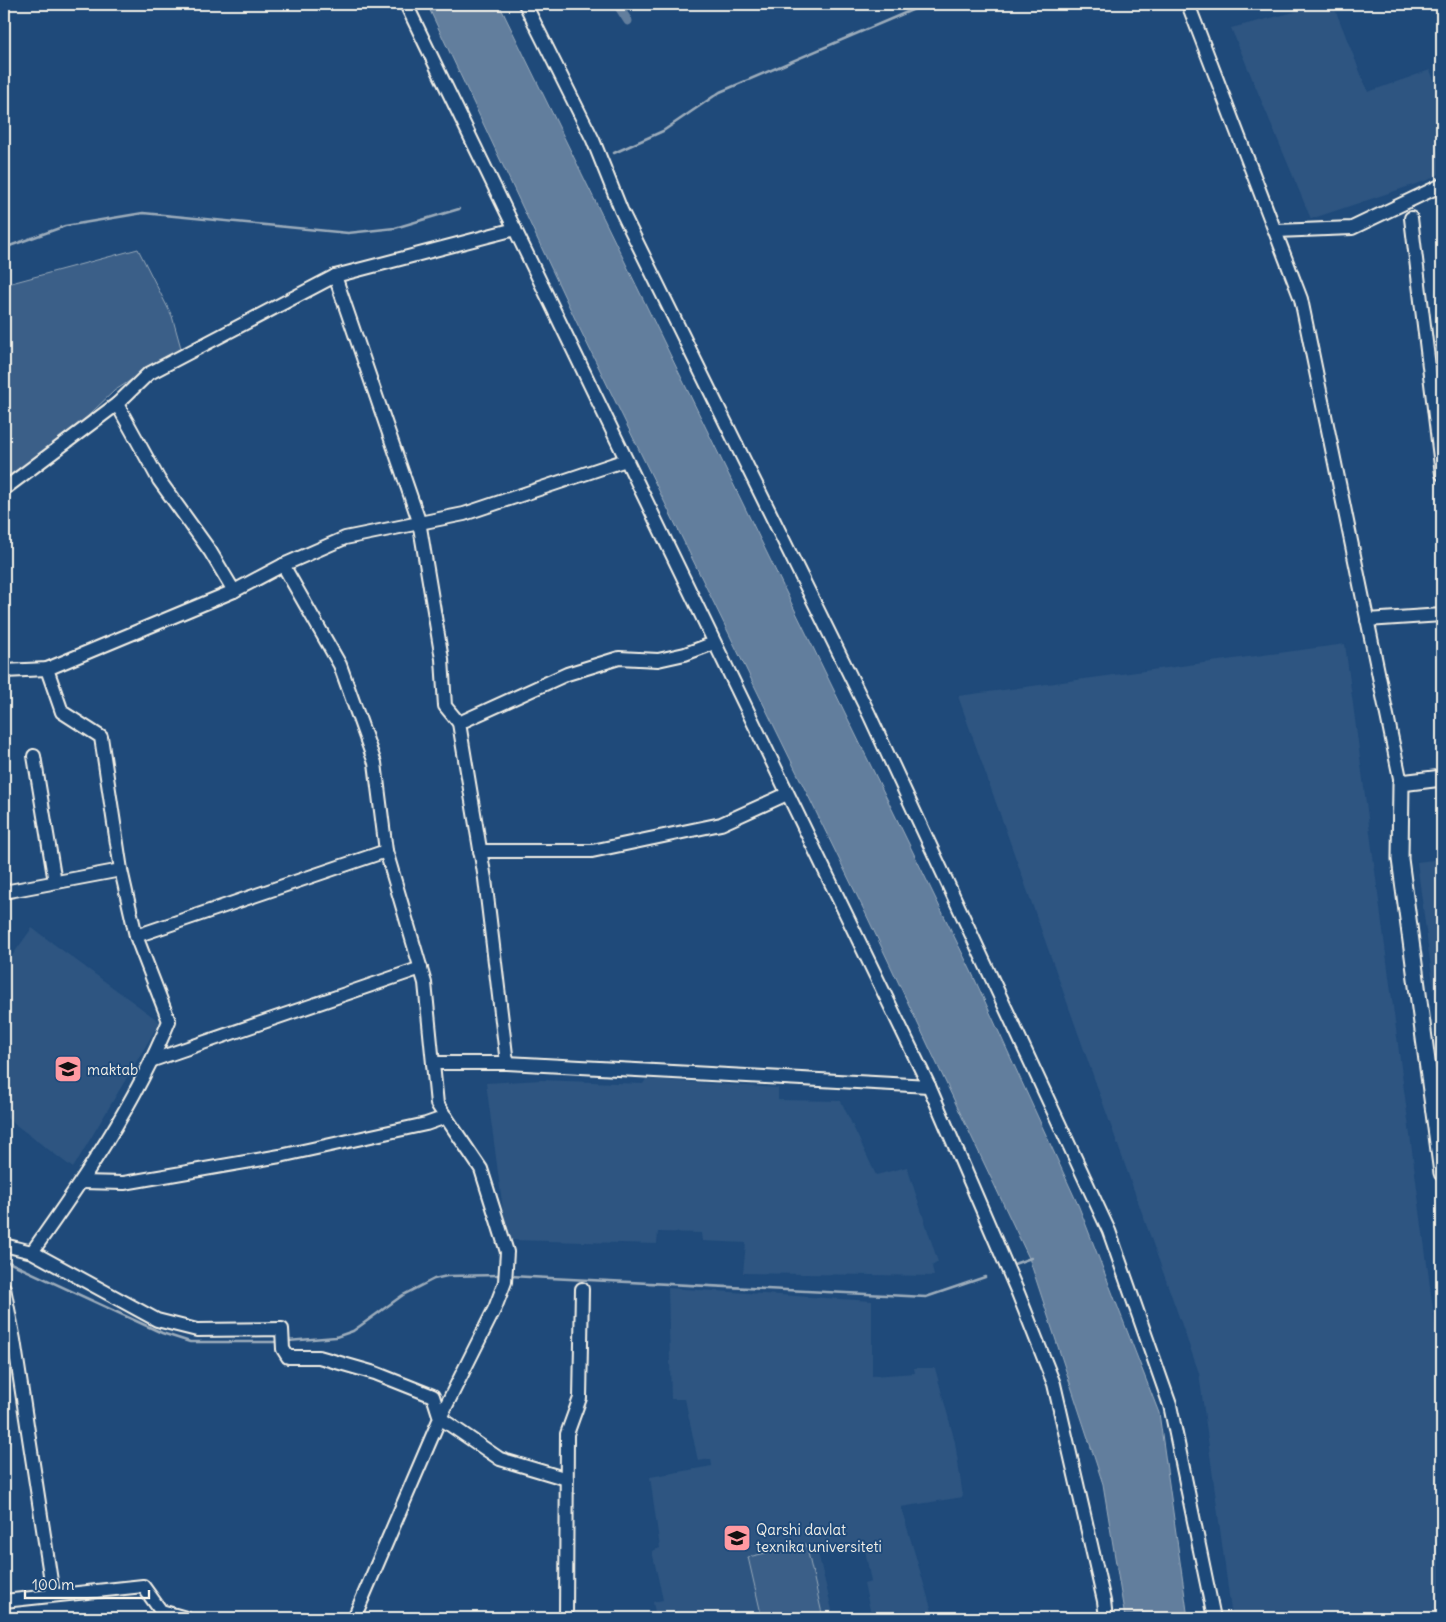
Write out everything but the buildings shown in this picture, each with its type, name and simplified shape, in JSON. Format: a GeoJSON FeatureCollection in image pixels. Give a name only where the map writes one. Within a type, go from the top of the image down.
{"type":"FeatureCollection","features":[{"type":"Feature","properties":{"kind":"main road"},"geometry":{"type":"LineString","coordinates":[[1442,778],[1401,783],[1400,859],[1442,1173]]}},
{"type":"Feature","properties":{"kind":"street"},"geometry":{"type":"LineString","coordinates":[[406,4],[929,1086],[1018,1293],[1054,1384],[1104,1601],[1106,1618]]}},
{"type":"Feature","properties":{"kind":"street"},"geometry":{"type":"LineString","coordinates":[[525,4],[593,140],[621,210],[869,714],[1109,1232],[1170,1405],[1214,1618]]}},
{"type":"Feature","properties":{"kind":"street"},"geometry":{"type":"LineString","coordinates":[[1188,4],[1276,231],[1300,299],[1401,783]]}},
{"type":"Feature","properties":{"kind":"street"},"geometry":{"type":"LineString","coordinates":[[1276,231],[1352,228],[1442,186]]}},
{"type":"Feature","properties":{"kind":"street"},"geometry":{"type":"LineString","coordinates":[[1411,218],[1442,474]]}},
{"type":"Feature","properties":{"kind":"street"},"geometry":{"type":"LineString","coordinates":[[4,490],[117,404],[148,374],[335,276],[514,229]]}},
{"type":"Feature","properties":{"kind":"street"},"geometry":{"type":"LineString","coordinates":[[335,276],[419,521],[442,659],[445,706],[459,723],[480,851],[507,1063]]}},
{"type":"Feature","properties":{"kind":"street"},"geometry":{"type":"LineString","coordinates":[[117,404],[159,480],[210,551],[234,591]]}},
{"type":"Feature","properties":{"kind":"street"},"geometry":{"type":"LineString","coordinates":[[4,671],[47,669],[234,591],[283,565],[345,538],[419,521],[464,514],[626,460]]}},
{"type":"Feature","properties":{"kind":"street"},"geometry":{"type":"LineString","coordinates":[[283,565],[340,665],[375,763],[386,851],[425,983],[437,1104],[481,1170],[507,1252],[505,1282],[495,1308],[440,1418],[354,1618]]}},
{"type":"Feature","properties":{"kind":"street"},"geometry":{"type":"LineString","coordinates":[[1368,620],[1442,616]]}},
{"type":"Feature","properties":{"kind":"street"},"geometry":{"type":"LineString","coordinates":[[459,723],[575,671],[619,658],[658,660],[685,654],[714,643]]}},
{"type":"Feature","properties":{"kind":"street"},"geometry":{"type":"LineString","coordinates":[[32,1252],[81,1182],[153,1060],[169,1021],[136,936],[121,870],[101,737],[62,712],[47,669]]}},
{"type":"Feature","properties":{"kind":"street"},"geometry":{"type":"LineString","coordinates":[[34,756],[55,882]]}},
{"type":"Feature","properties":{"kind":"street"},"geometry":{"type":"LineString","coordinates":[[480,851],[592,851],[720,824],[787,794]]}},
{"type":"Feature","properties":{"kind":"street"},"geometry":{"type":"LineString","coordinates":[[136,936],[386,851]]}},
{"type":"Feature","properties":{"kind":"street"},"geometry":{"type":"LineString","coordinates":[[4,892],[121,870]]}},
{"type":"Feature","properties":{"kind":"street"},"geometry":{"type":"LineString","coordinates":[[153,1060],[421,968]]}},
{"type":"Feature","properties":{"kind":"street"},"geometry":{"type":"LineString","coordinates":[[433,1063],[507,1063],[929,1086]]}},
{"type":"Feature","properties":{"kind":"street"},"geometry":{"type":"LineString","coordinates":[[81,1182],[124,1182],[280,1156],[426,1124],[446,1117]]}},
{"type":"Feature","properties":{"kind":"street"},"geometry":{"type":"LineString","coordinates":[[4,1244],[32,1252],[157,1320],[197,1330],[282,1329],[283,1349],[288,1356],[319,1357],[375,1373],[433,1396],[440,1418],[500,1459],[567,1479]]}},
{"type":"Feature","properties":{"kind":"street"},"geometry":{"type":"LineString","coordinates":[[4,1288],[14,1340],[53,1594]]}},
{"type":"Feature","properties":{"kind":"street"},"geometry":{"type":"LineString","coordinates":[[566,1618],[567,1434],[580,1398],[582,1289]]}},
{"type":"Feature","properties":{"kind":"street"},"geometry":{"type":"LineString","coordinates":[[4,1601],[53,1594],[143,1586],[161,1611],[186,1618]]}},
{"type":"Feature","properties":{"kind":"shaded area"},"geometry":{"type":"Polygon","coordinates":[[[427,4],[499,4],[971,971],[1079,1207],[1159,1413],[1188,1618],[1125,1618],[1103,1484],[1029,1258],[864,910],[576,321],[427,4]]]}},
{"type":"Feature","properties":{"kind":"shaded area"},"geometry":{"type":"Polygon","coordinates":[[[1333,4],[1368,92],[1430,70],[1442,100],[1442,173],[1428,180],[1311,219],[1231,28],[1333,4]]]}},
{"type":"Feature","properties":{"kind":"shaded area"},"geometry":{"type":"Polygon","coordinates":[[[138,249],[172,316],[181,348],[114,391],[68,435],[4,482],[4,285],[138,249]]]}},
{"type":"Feature","properties":{"kind":"shaded area"},"geometry":{"type":"Polygon","coordinates":[[[1345,644],[1442,1377],[1442,1618],[1232,1618],[1199,1373],[958,696],[1345,644]]]}},
{"type":"Feature","properties":{"kind":"shaded area"},"geometry":{"type":"Polygon","coordinates":[[[1442,859],[1442,1052],[1417,862],[1442,859]]]}},
{"type":"Feature","properties":{"kind":"shaded area","name":"maktab"},"geometry":{"type":"Polygon","coordinates":[[[32,928],[160,1022],[73,1168],[4,1116],[4,967],[32,928]]]}},
{"type":"Feature","properties":{"kind":"shaded area"},"geometry":{"type":"Polygon","coordinates":[[[646,1079],[778,1088],[778,1100],[841,1101],[876,1175],[907,1167],[938,1262],[932,1266],[934,1276],[743,1273],[746,1243],[702,1241],[701,1233],[658,1232],[657,1244],[510,1240],[505,1225],[486,1083],[541,1080],[643,1084],[646,1079]]]}},
{"type":"Feature","properties":{"kind":"shaded area"},"geometry":{"type":"Polygon","coordinates":[[[668,1288],[872,1301],[872,1376],[915,1373],[914,1368],[935,1368],[955,1442],[963,1497],[901,1507],[934,1618],[872,1618],[864,1584],[871,1582],[864,1544],[818,1553],[834,1618],[656,1618],[653,1602],[663,1600],[652,1551],[660,1548],[650,1477],[712,1466],[711,1459],[698,1461],[685,1399],[671,1399],[668,1288]]]}},
{"type":"Feature","properties":{"kind":"shaded area"},"geometry":{"type":"Polygon","coordinates":[[[806,1544],[823,1618],[762,1618],[748,1557],[806,1544]]]}},
{"type":"Feature","properties":{"kind":"waterway"},"geometry":{"type":"LineString","coordinates":[[617,4],[628,21]]}},
{"type":"Feature","properties":{"kind":"waterway"},"geometry":{"type":"LineString","coordinates":[[614,153],[663,131],[720,92],[926,4]]}},
{"type":"Feature","properties":{"kind":"waterway"},"geometry":{"type":"LineString","coordinates":[[4,248],[65,226],[143,213],[348,233],[395,228],[459,209]]}},
{"type":"Feature","properties":{"kind":"waterway"},"geometry":{"type":"LineString","coordinates":[[1014,1264],[1031,1258]]}},
{"type":"Feature","properties":{"kind":"waterway"},"geometry":{"type":"LineString","coordinates":[[4,1260],[162,1333],[190,1342],[277,1342]]}},
{"type":"Feature","properties":{"kind":"waterway"},"geometry":{"type":"LineString","coordinates":[[288,1341],[336,1337],[353,1331],[403,1295],[434,1279],[447,1276],[500,1275]]}},
{"type":"Feature","properties":{"kind":"waterway"},"geometry":{"type":"LineString","coordinates":[[510,1276],[926,1297],[985,1277]]}},
{"type":"Feature","properties":{"kind":"place","name":"maktab"},"geometry":{"type":"Point","coordinates":[68,1069]}},
{"type":"Feature","properties":{"kind":"place","name":"Qarshi davlat texnika universiteti"},"geometry":{"type":"Point","coordinates":[737,1538]}}]}
